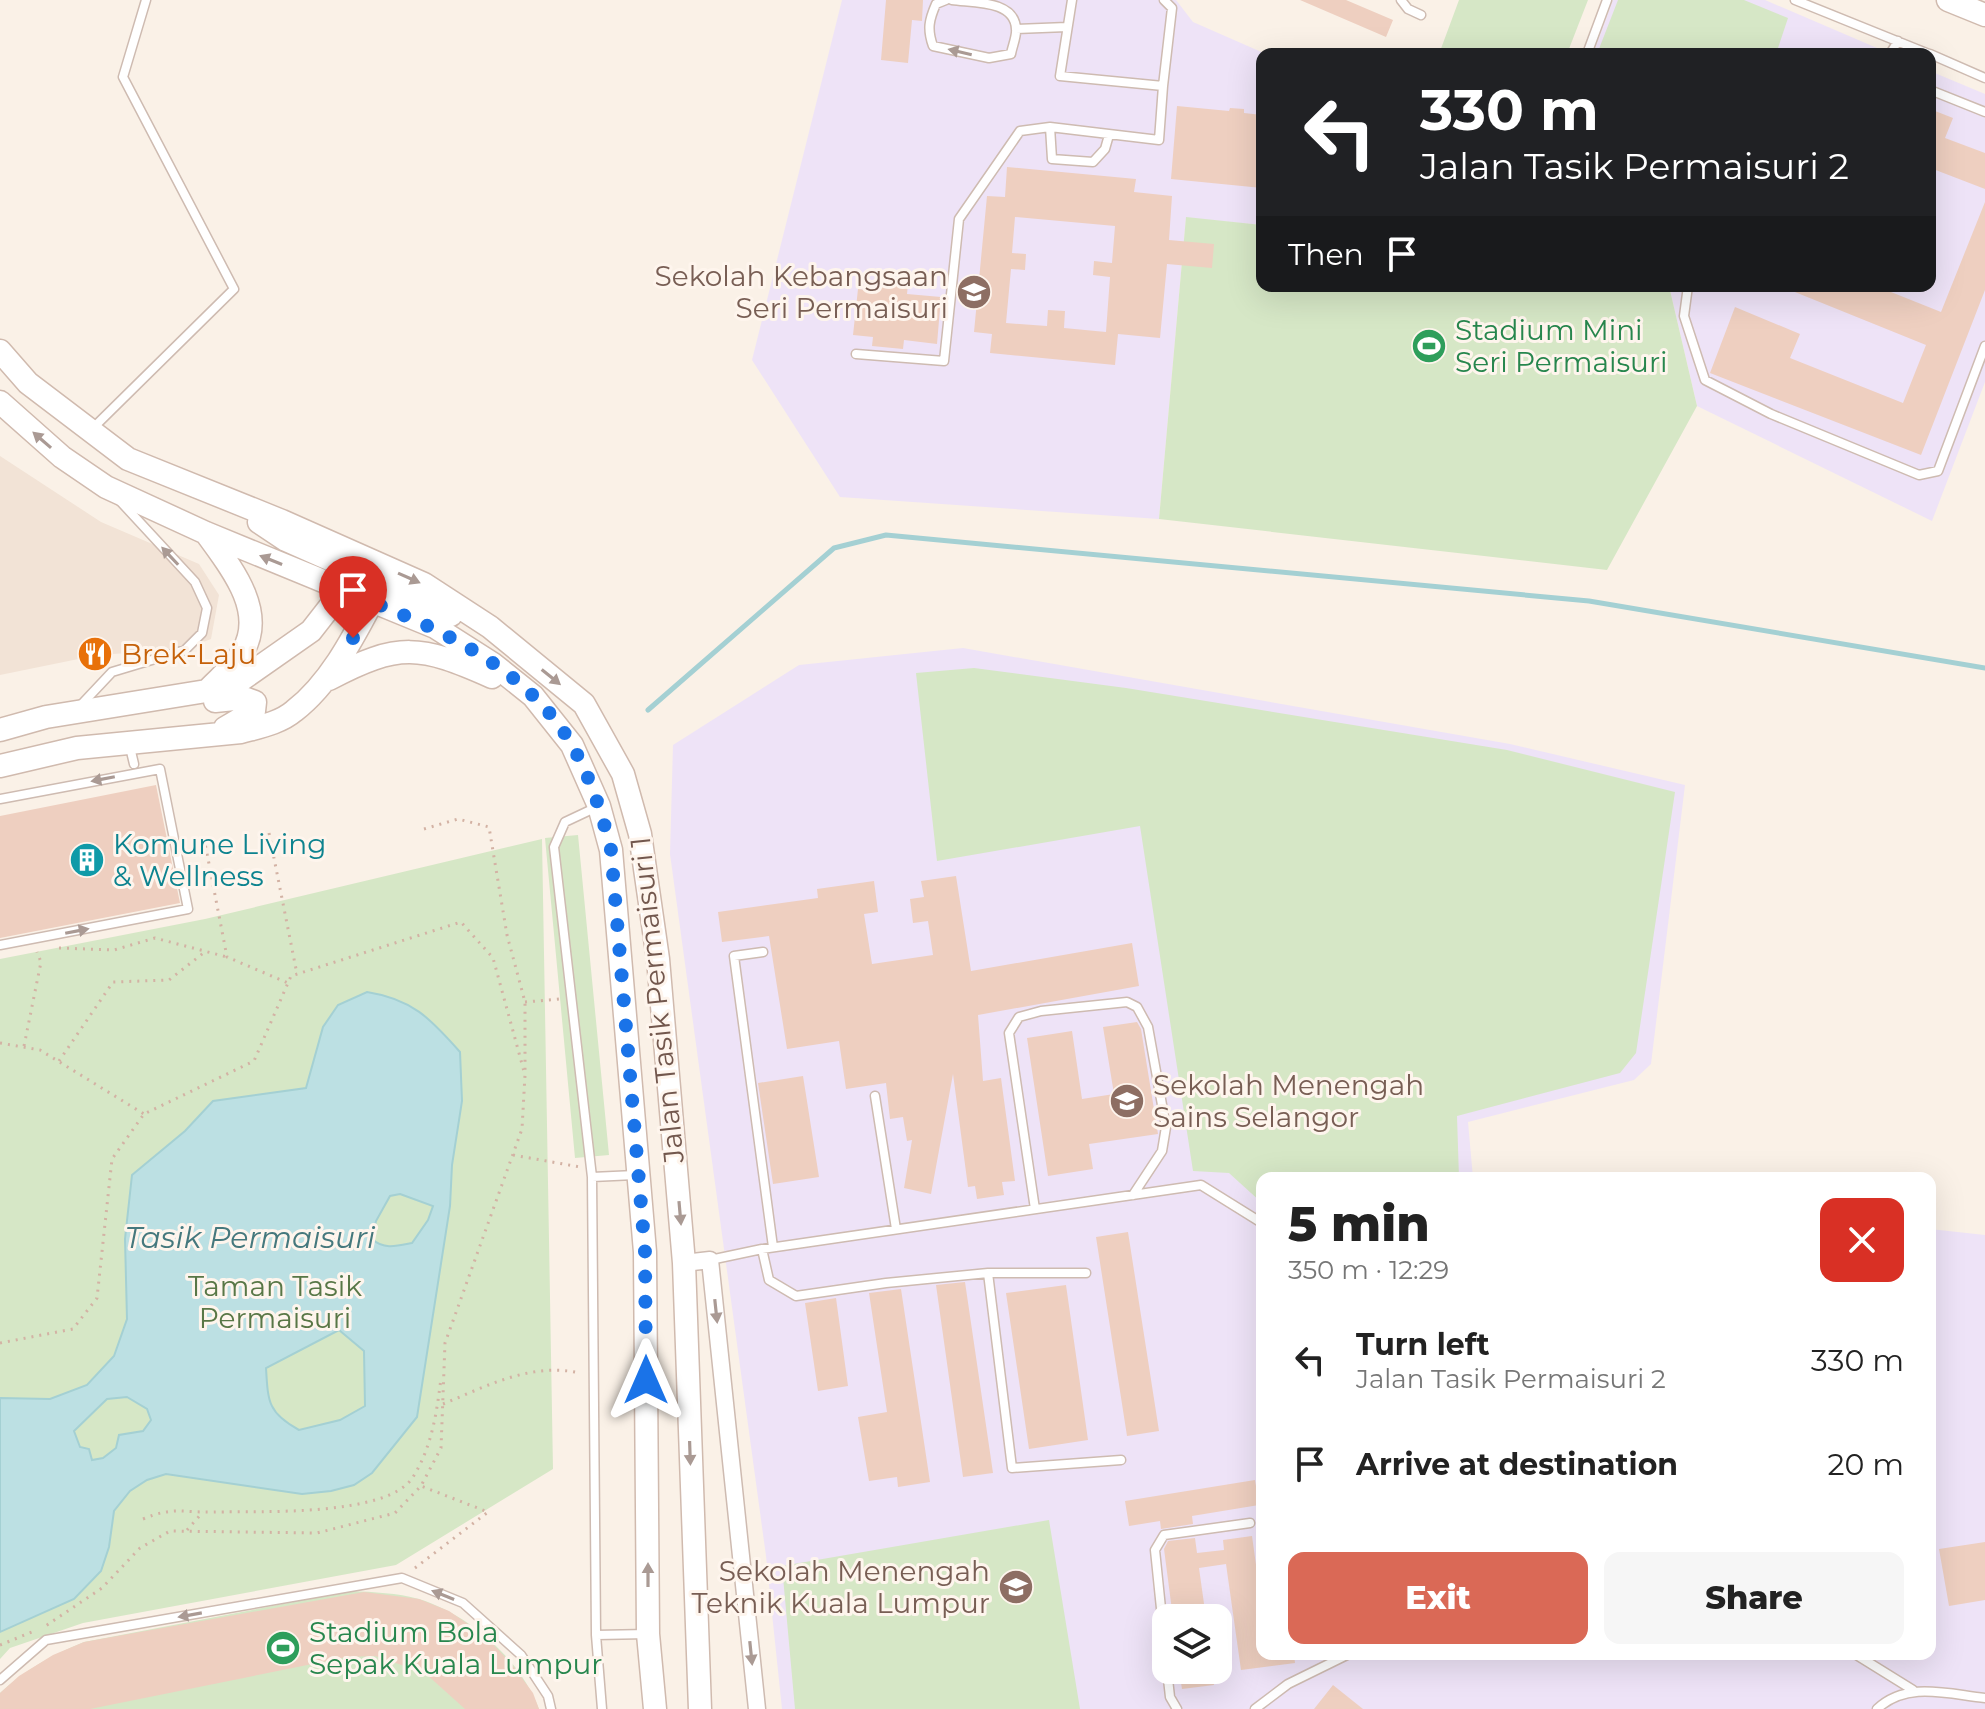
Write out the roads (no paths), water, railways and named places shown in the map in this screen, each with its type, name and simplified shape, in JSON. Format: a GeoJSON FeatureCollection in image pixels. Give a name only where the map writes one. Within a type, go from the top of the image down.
{"type":"FeatureCollection","features":[{"type":"Feature","properties":{"kind":"main road"},"geometry":{"type":"LineString","coordinates":[[1948,0],[1985,15]]}},
{"type":"Feature","properties":{"kind":"main road","name":"Jalan Tasik Permaisuri 1"},"geometry":{"type":"LineString","coordinates":[[0,351],[28,383],[128,459],[282,521],[424,584],[490,627],[584,704],[623,774],[640,834],[661,996],[684,1263],[700,1709]]}},
{"type":"Feature","properties":{"kind":"main road","name":"Jalan Tasik Permaisuri 1"},"geometry":{"type":"LineString","coordinates":[[0,402],[62,457],[106,487],[206,533],[359,592],[435,627],[493,664],[533,696],[572,745],[599,806],[611,850],[624,999],[645,1252],[648,1634],[655,1709]]}},
{"type":"Feature","properties":{"kind":"main road"},"geometry":{"type":"LineString","coordinates":[[0,766],[77,748],[131,753],[267,725],[294,711],[341,659],[359,592],[347,567],[286,540],[234,504]]}},
{"type":"Feature","properties":{"kind":"main road"},"geometry":{"type":"LineString","coordinates":[[206,533],[238,577],[252,620],[244,650],[206,692]]}},
{"type":"Feature","properties":{"kind":"main road"},"geometry":{"type":"LineString","coordinates":[[0,730],[74,712],[231,687],[311,631],[359,592],[386,586],[454,616],[490,627]]}},
{"type":"Feature","properties":{"kind":"main road"},"geometry":{"type":"LineString","coordinates":[[318,684],[368,659],[398,651],[424,651],[459,662],[533,696]]}},
{"type":"Feature","properties":{"kind":"main road"},"geometry":{"type":"LineString","coordinates":[[97,709],[116,718],[230,699],[251,699],[255,702],[254,711],[213,734]]}},
{"type":"Feature","properties":{"kind":"main road"},"geometry":{"type":"LineString","coordinates":[[624,999],[661,996]]}},
{"type":"Feature","properties":{"kind":"street"},"geometry":{"type":"LineString","coordinates":[[684,1263],[710,1260],[757,1709]]}},
{"type":"Feature","properties":{"kind":"lane"},"geometry":{"type":"LineString","coordinates":[[90,432],[234,289],[123,77],[146,0]]}},
{"type":"Feature","properties":{"kind":"lane"},"geometry":{"type":"LineString","coordinates":[[946,0],[936,4],[929,19],[928,32],[933,46],[989,58],[1003,58],[1011,54],[1016,29],[1011,14],[1004,8],[952,0]]}},
{"type":"Feature","properties":{"kind":"lane"},"geometry":{"type":"LineString","coordinates":[[1072,0],[1060,76],[1163,86]]}},
{"type":"Feature","properties":{"kind":"lane"},"geometry":{"type":"LineString","coordinates":[[856,354],[944,361],[959,219],[1020,131],[1050,127],[1159,140],[1172,8],[1164,0]]}},
{"type":"Feature","properties":{"kind":"lane"},"geometry":{"type":"LineString","coordinates":[[1401,0],[1408,9],[1421,15]]}},
{"type":"Feature","properties":{"kind":"lane"},"geometry":{"type":"LineString","coordinates":[[1589,48],[1607,0]]}},
{"type":"Feature","properties":{"kind":"lane"},"geometry":{"type":"LineString","coordinates":[[1795,0],[1915,48]]}},
{"type":"Feature","properties":{"kind":"lane"},"geometry":{"type":"LineString","coordinates":[[1016,29],[1067,27]]}},
{"type":"Feature","properties":{"kind":"lane"},"geometry":{"type":"LineString","coordinates":[[1894,48],[1898,41]]}},
{"type":"Feature","properties":{"kind":"lane"},"geometry":{"type":"LineString","coordinates":[[1936,57],[1985,78]]}},
{"type":"Feature","properties":{"kind":"lane"},"geometry":{"type":"LineString","coordinates":[[1936,92],[1985,112]]}},
{"type":"Feature","properties":{"kind":"lane"},"geometry":{"type":"LineString","coordinates":[[1050,127],[1052,159],[1093,162],[1105,149],[1109,135]]}},
{"type":"Feature","properties":{"kind":"lane"},"geometry":{"type":"LineString","coordinates":[[1687,292],[1684,316],[1705,380],[1771,414],[1919,475],[1938,471],[1985,346]]}},
{"type":"Feature","properties":{"kind":"lane"},"geometry":{"type":"LineString","coordinates":[[74,712],[112,672],[185,650],[202,633],[207,608],[195,582],[106,487]]}},
{"type":"Feature","properties":{"kind":"lane"},"geometry":{"type":"LineString","coordinates":[[0,798],[160,769],[188,909],[0,945]]}},
{"type":"Feature","properties":{"kind":"lane"},"geometry":{"type":"LineString","coordinates":[[599,806],[565,822],[554,847],[592,1177],[596,1635],[602,1709]]}},
{"type":"Feature","properties":{"kind":"lane"},"geometry":{"type":"LineString","coordinates":[[763,952],[734,956],[773,1247]]}},
{"type":"Feature","properties":{"kind":"lane"},"geometry":{"type":"LineString","coordinates":[[1035,1209],[1009,1033],[1019,1017],[1041,1011],[1127,1002],[1137,1007],[1148,1027],[1166,1127],[1162,1151],[1133,1195]]}},
{"type":"Feature","properties":{"kind":"lane"},"geometry":{"type":"LineString","coordinates":[[875,1096],[896,1229]]}},
{"type":"Feature","properties":{"kind":"lane"},"geometry":{"type":"LineString","coordinates":[[592,1177],[639,1175]]}},
{"type":"Feature","properties":{"kind":"lane"},"geometry":{"type":"LineString","coordinates":[[710,1260],[773,1247],[1201,1185],[1256,1219]]}},
{"type":"Feature","properties":{"kind":"lane"},"geometry":{"type":"LineString","coordinates":[[762,1249],[769,1280],[796,1296],[988,1273],[1086,1273]]}},
{"type":"Feature","properties":{"kind":"lane"},"geometry":{"type":"LineString","coordinates":[[988,1273],[1012,1468],[1121,1460]]}},
{"type":"Feature","properties":{"kind":"lane"},"geometry":{"type":"LineString","coordinates":[[1161,1604],[1155,1550],[1164,1535],[1250,1523]]}},
{"type":"Feature","properties":{"kind":"lane"},"geometry":{"type":"LineString","coordinates":[[0,1680],[46,1640],[402,1578],[463,1603],[521,1655],[548,1696],[551,1709]]}},
{"type":"Feature","properties":{"kind":"lane"},"geometry":{"type":"LineString","coordinates":[[596,1635],[648,1634]]}},
{"type":"Feature","properties":{"kind":"lane"},"geometry":{"type":"LineString","coordinates":[[1255,1709],[1288,1684],[1337,1660]]}},
{"type":"Feature","properties":{"kind":"lane"},"geometry":{"type":"LineString","coordinates":[[1865,1660],[1914,1690]]}},
{"type":"Feature","properties":{"kind":"lane"},"geometry":{"type":"LineString","coordinates":[[1169,1684],[1170,1697],[1177,1709]]}},
{"type":"Feature","properties":{"kind":"lane"},"geometry":{"type":"LineString","coordinates":[[1877,1709],[1890,1697],[1914,1690],[1985,1698]]}},
{"type":"Feature","properties":{"kind":"water","name":"Tasik Permaisuri"},"geometry":{"type":"Polygon","coordinates":[[[367,992],[396,1000],[429,1020],[460,1052],[462,1101],[452,1165],[450,1206],[417,1417],[372,1473],[354,1485],[331,1491],[302,1494],[166,1474],[147,1480],[130,1491],[114,1511],[109,1547],[101,1571],[74,1599],[0,1632],[0,1398],[50,1399],[87,1385],[114,1356],[127,1319],[125,1239],[132,1175],[185,1131],[213,1101],[306,1088],[323,1027],[338,1005],[367,992]],[[400,1194],[390,1196],[376,1221],[372,1239],[381,1245],[412,1243],[428,1220],[433,1206],[400,1194]],[[339,1330],[266,1368],[269,1398],[275,1412],[299,1430],[340,1420],[365,1406],[364,1351],[339,1330]],[[127,1397],[107,1399],[74,1431],[80,1447],[89,1449],[92,1460],[103,1458],[116,1448],[119,1435],[143,1431],[151,1420],[147,1409],[127,1397]]]}},
{"type":"Feature","properties":{"kind":"waterway"},"geometry":{"type":"LineString","coordinates":[[648,710],[834,548],[886,535],[1589,601],[1985,668]]}},
{"type":"Feature","properties":{"kind":"place","name":"Sekolah Kebangsaan Seri Permaisuri"},"geometry":{"type":"Point","coordinates":[974,292]}},
{"type":"Feature","properties":{"kind":"place","name":"Stadium Mini Seri Permaisuri"},"geometry":{"type":"Point","coordinates":[1429,346]}},
{"type":"Feature","properties":{"kind":"place","name":"Brek-Laju"},"geometry":{"type":"Point","coordinates":[95,654]}},
{"type":"Feature","properties":{"kind":"place","name":"Komune Living & Wellness"},"geometry":{"type":"Point","coordinates":[87,860]}},
{"type":"Feature","properties":{"kind":"place","name":"Sekolah Menengah Sains Selangor"},"geometry":{"type":"Point","coordinates":[1127,1101]}},
{"type":"Feature","properties":{"kind":"place","name":"Sekolah Menengah Teknik Kuala Lumpur"},"geometry":{"type":"Point","coordinates":[1016,1587]}},
{"type":"Feature","properties":{"kind":"place","name":"Stadium Bola Sepak Kuala Lumpur"},"geometry":{"type":"Point","coordinates":[283,1648]}},
{"type":"Feature","properties":{"kind":"park label","name":"Taman Tasik Permaisuri"},"geometry":{"type":"Point","coordinates":[275,1302]}}]}
